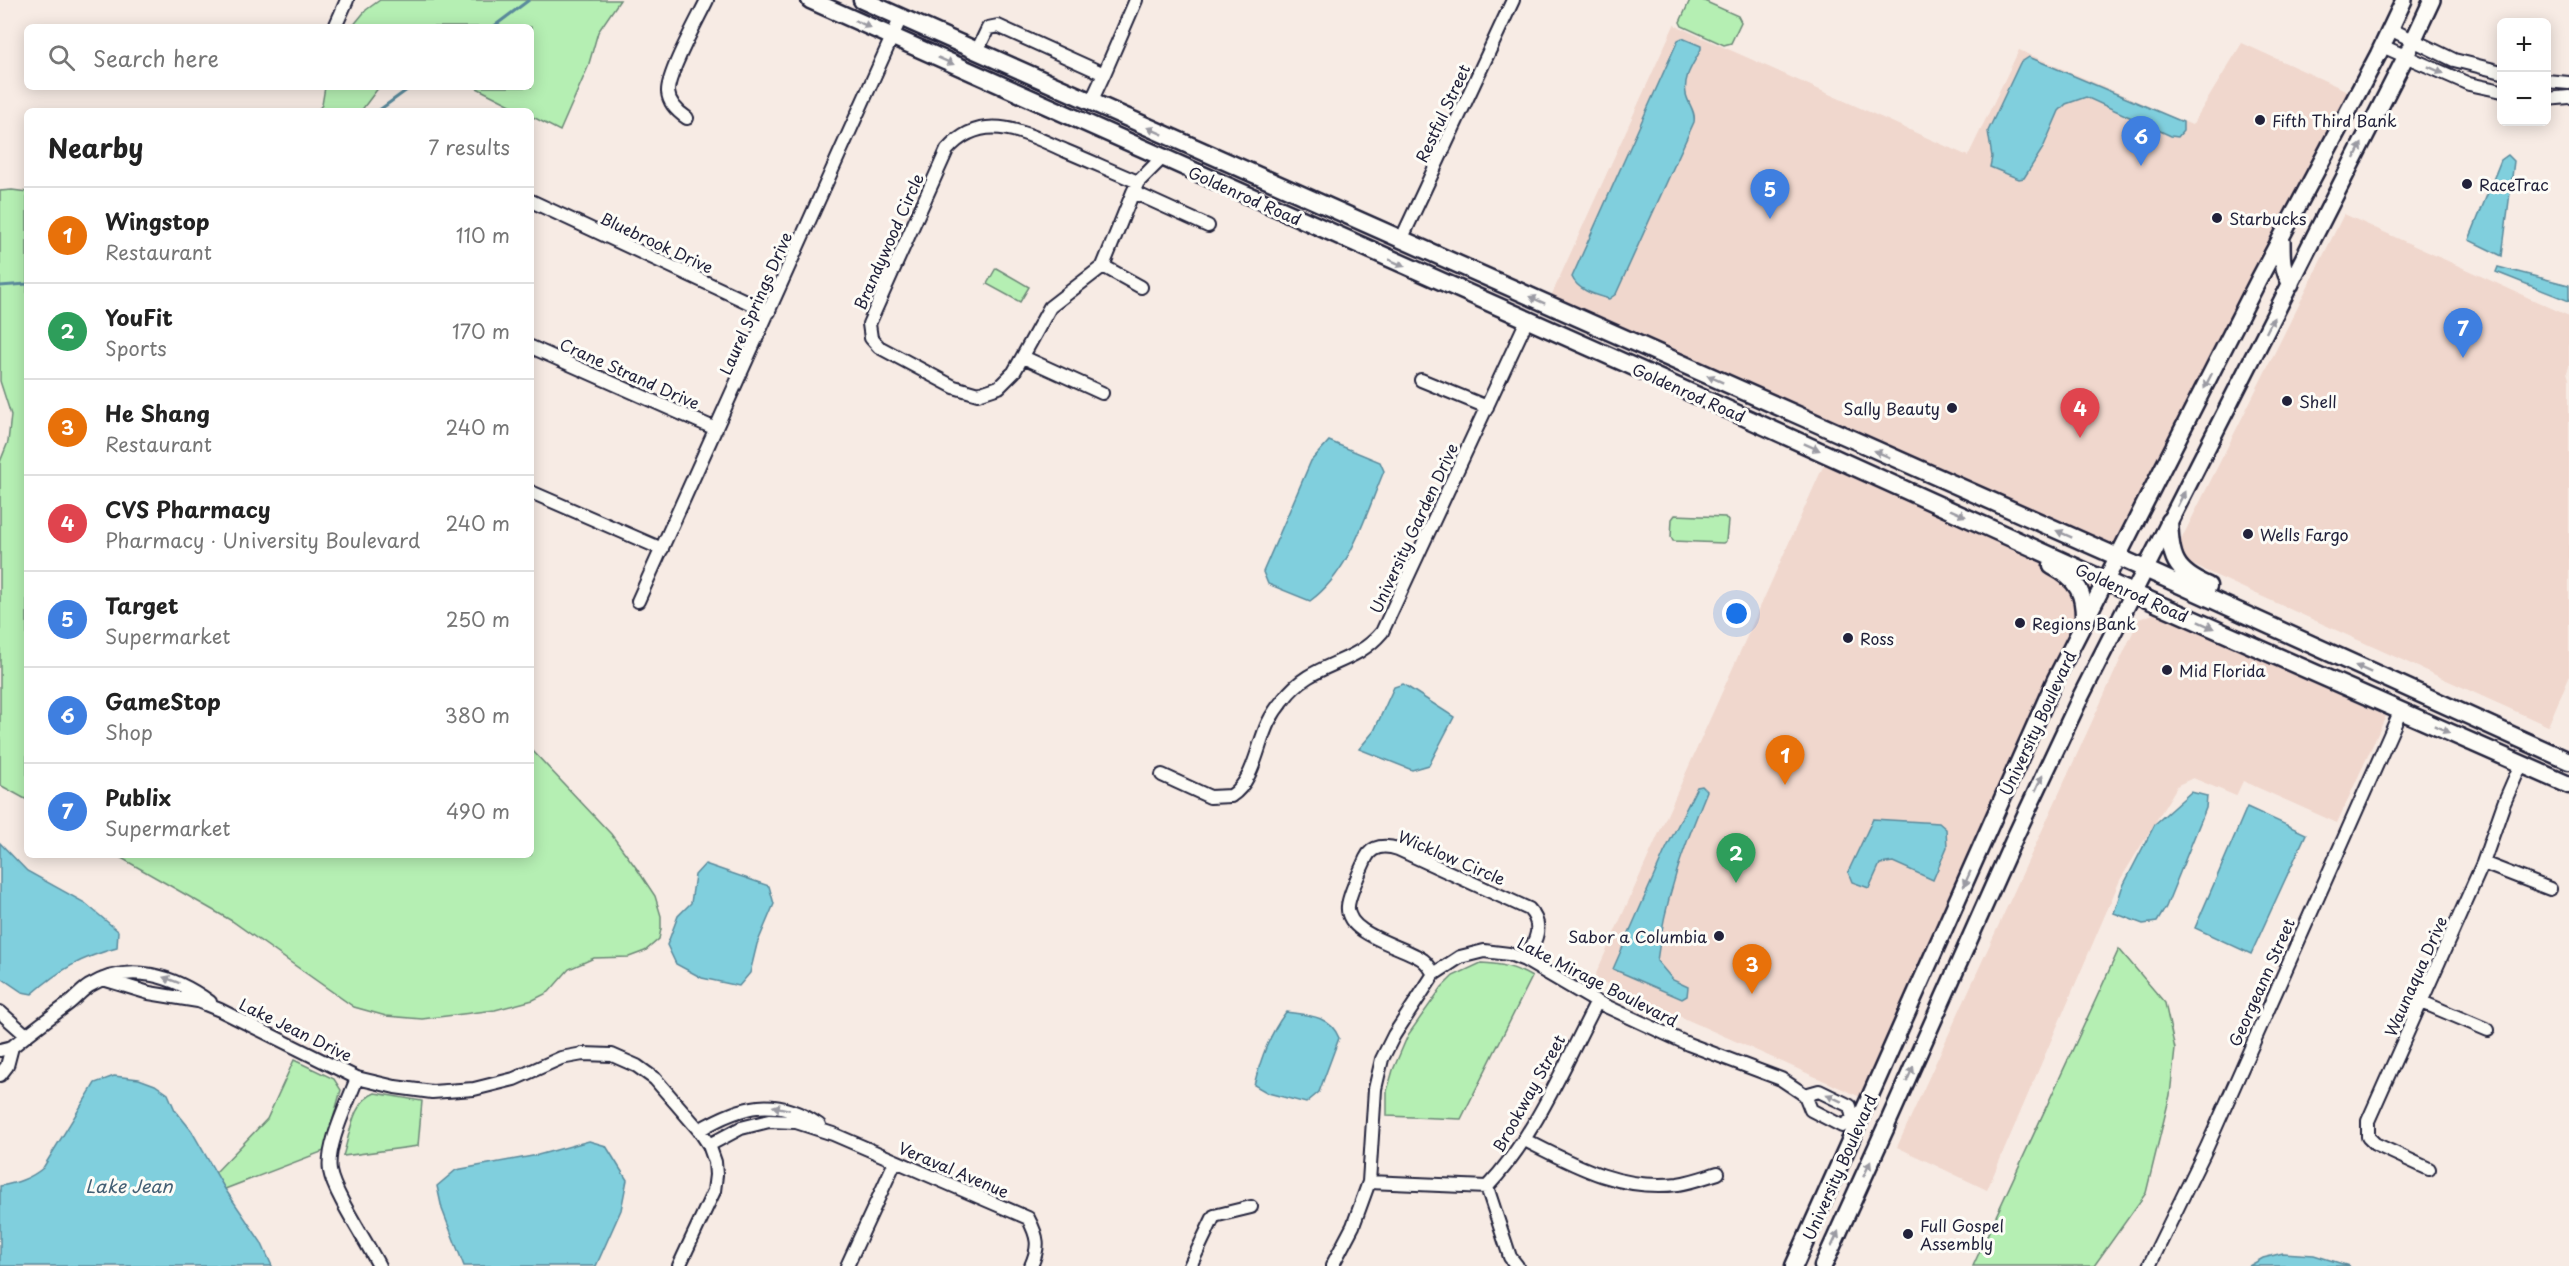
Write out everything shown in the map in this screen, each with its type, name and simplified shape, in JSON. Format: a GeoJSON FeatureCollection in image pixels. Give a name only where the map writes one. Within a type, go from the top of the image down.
{"type":"FeatureCollection","features":[{"type":"Feature","properties":{"kind":"main road","name":"Goldenrod Road"},"geometry":{"type":"LineString","coordinates":[[810,0],[2133,593],[2569,785]]}},
{"type":"Feature","properties":{"kind":"main road","name":"Goldenrod Road"},"geometry":{"type":"LineString","coordinates":[[864,1],[2145,569],[2569,761]]}},
{"type":"Feature","properties":{"kind":"main road"},"geometry":{"type":"LineString","coordinates":[[1162,158],[1182,152],[1263,189],[1291,191]]}},
{"type":"Feature","properties":{"kind":"main road"},"geometry":{"type":"LineString","coordinates":[[1267,205],[1304,209],[1383,245],[1401,240]]}},
{"type":"Feature","properties":{"kind":"main road"},"geometry":{"type":"LineString","coordinates":[[1527,320],[1547,318],[1626,351],[1662,356]]}},
{"type":"Feature","properties":{"kind":"main road"},"geometry":{"type":"LineString","coordinates":[[2169,521],[2175,561],[2184,574],[2260,610],[2337,657]]}},
{"type":"Feature","properties":{"kind":"main road"},"geometry":{"type":"LineString","coordinates":[[1985,525],[2011,546],[2071,577],[2077,584],[2084,606],[2084,623]]}},
{"type":"Feature","properties":{"kind":"main road"},"geometry":{"type":"LineString","coordinates":[[2296,664],[2318,665],[2392,694],[2416,693]]}},
{"type":"Feature","properties":{"kind":"main road"},"geometry":{"type":"LineString","coordinates":[[2401,710],[2418,706],[2429,707],[2509,741],[2527,742]]}},
{"type":"Feature","properties":{"kind":"main road"},"geometry":{"type":"LineString","coordinates":[[2522,764],[2537,758],[2553,761],[2569,769]]}},
{"type":"Feature","properties":{"kind":"main road","name":"University Boulevard"},"geometry":{"type":"LineString","coordinates":[[1794,1266],[1856,1120]]}},
{"type":"Feature","properties":{"kind":"main road","name":"University Boulevard"},"geometry":{"type":"LineString","coordinates":[[1823,1266],[1886,1128]]}},
{"type":"Feature","properties":{"kind":"street"},"geometry":{"type":"LineString","coordinates":[[336,24],[347,0]]}},
{"type":"Feature","properties":{"kind":"street"},"geometry":{"type":"LineString","coordinates":[[687,118],[675,110],[668,93],[670,78],[707,0]]}},
{"type":"Feature","properties":{"kind":"street"},"geometry":{"type":"LineString","coordinates":[[1091,102],[1136,0]]}},
{"type":"Feature","properties":{"kind":"street","name":"Restful Street"},"geometry":{"type":"LineString","coordinates":[[1401,240],[1513,0]]}},
{"type":"Feature","properties":{"kind":"street","name":"University Boulevard"},"geometry":{"type":"LineString","coordinates":[[1856,1120],[2037,717],[2404,0]]}},
{"type":"Feature","properties":{"kind":"street","name":"University Boulevard"},"geometry":{"type":"LineString","coordinates":[[1886,1128],[2060,739],[2406,56],[2432,0]]}},
{"type":"Feature","properties":{"kind":"street","name":"Laurel Springs Drive"},"geometry":{"type":"LineString","coordinates":[[638,601],[901,17]]}},
{"type":"Feature","properties":{"kind":"street"},"geometry":{"type":"LineString","coordinates":[[977,51],[988,28],[998,26],[1104,74]]}},
{"type":"Feature","properties":{"kind":"street"},"geometry":{"type":"LineString","coordinates":[[2390,29],[2454,60],[2497,71]]}},
{"type":"Feature","properties":{"kind":"street"},"geometry":{"type":"LineString","coordinates":[[2382,46],[2469,84],[2497,90]]}},
{"type":"Feature","properties":{"kind":"street"},"geometry":{"type":"LineString","coordinates":[[2551,81],[2569,83]]}},
{"type":"Feature","properties":{"kind":"street"},"geometry":{"type":"LineString","coordinates":[[2551,99],[2569,98]]}},
{"type":"Feature","properties":{"kind":"street","name":"Brandywood Circle"},"geometry":{"type":"LineString","coordinates":[[1103,266],[1050,307],[1023,357],[1004,384],[991,391],[972,394],[954,387],[879,347],[871,338],[869,324],[947,150],[954,142],[979,130],[1010,128],[1117,173],[1136,187],[1208,226]]}},
{"type":"Feature","properties":{"kind":"street"},"geometry":{"type":"LineString","coordinates":[[1141,287],[1103,266],[1136,187],[1162,158]]}},
{"type":"Feature","properties":{"kind":"street","name":"Bluebrook Drive"},"geometry":{"type":"LineString","coordinates":[[534,202],[769,312]]}},
{"type":"Feature","properties":{"kind":"street"},"geometry":{"type":"LineString","coordinates":[[2282,235],[2282,259],[2285,275],[2291,284]]}},
{"type":"Feature","properties":{"kind":"street","name":"University Garden Drive"},"geometry":{"type":"LineString","coordinates":[[1162,775],[1210,796],[1231,796],[1244,785],[1269,722],[1284,698],[1302,680],[1321,668],[1367,649],[1375,640],[1394,611],[1527,320]]}},
{"type":"Feature","properties":{"kind":"street","name":"Crane Strand Drive"},"geometry":{"type":"LineString","coordinates":[[534,348],[716,429]]}},
{"type":"Feature","properties":{"kind":"street"},"geometry":{"type":"LineString","coordinates":[[1023,357],[1102,393]]}},
{"type":"Feature","properties":{"kind":"street"},"geometry":{"type":"LineString","coordinates":[[1421,380],[1487,407]]}},
{"type":"Feature","properties":{"kind":"street"},"geometry":{"type":"LineString","coordinates":[[1758,423],[1768,403]]}},
{"type":"Feature","properties":{"kind":"street"},"geometry":{"type":"LineString","coordinates":[[534,493],[662,549]]}},
{"type":"Feature","properties":{"kind":"street","name":"Georgeann Street"},"geometry":{"type":"LineString","coordinates":[[2149,1266],[2207,1147],[2401,710]]}},
{"type":"Feature","properties":{"kind":"street","name":"Waunaqua Drive"},"geometry":{"type":"LineString","coordinates":[[2429,1169],[2375,1144],[2368,1137],[2366,1128],[2483,864],[2504,803],[2522,764]]}},
{"type":"Feature","properties":{"kind":"street","name":"Wicklow Circle"},"geometry":{"type":"LineString","coordinates":[[1434,974],[1421,958],[1361,930],[1351,920],[1347,906],[1367,855],[1374,848],[1387,846],[1398,849],[1529,909],[1535,915],[1538,924],[1538,937],[1526,960]]}},
{"type":"Feature","properties":{"kind":"street"},"geometry":{"type":"LineString","coordinates":[[2483,864],[2550,888]]}},
{"type":"Feature","properties":{"kind":"street","name":"Lake Mirage Boulevard"},"geometry":{"type":"LineString","coordinates":[[1332,1266],[1353,1226],[1369,1182],[1375,1089],[1382,1059],[1394,1035],[1434,974],[1460,957],[1484,951],[1509,954],[1526,960],[1597,1002],[1688,1044],[1781,1079],[1805,1095],[1811,1110],[1829,1121],[1842,1126],[1856,1120],[1850,1106],[1819,1091],[1805,1095]]}},
{"type":"Feature","properties":{"kind":"street","name":"Lake Jean Drive"},"geometry":{"type":"LineString","coordinates":[[0,1075],[7,1066],[6,1048],[87,987],[103,979],[130,973],[149,973],[173,980],[191,989],[220,1010]]}},
{"type":"Feature","properties":{"kind":"street","name":"Lake Jean Drive"},"geometry":{"type":"LineString","coordinates":[[103,979],[149,993],[198,1001],[357,1078],[432,1092],[474,1089],[514,1079],[561,1058],[583,1054],[612,1055],[637,1066],[655,1079],[709,1145]]}},
{"type":"Feature","properties":{"kind":"street","name":"Brookway Street"},"geometry":{"type":"LineString","coordinates":[[1487,1187],[1525,1140],[1597,1002]]}},
{"type":"Feature","properties":{"kind":"street"},"geometry":{"type":"LineString","coordinates":[[2422,1002],[2488,1030]]}},
{"type":"Feature","properties":{"kind":"street"},"geometry":{"type":"LineString","coordinates":[[0,1012],[26,1035]]}},
{"type":"Feature","properties":{"kind":"street"},"geometry":{"type":"LineString","coordinates":[[0,1036],[6,1048]]}},
{"type":"Feature","properties":{"kind":"street","name":"Lake Jean Drive"},"geometry":{"type":"LineString","coordinates":[[357,1078],[331,1151],[330,1172],[339,1195],[379,1266]]}},
{"type":"Feature","properties":{"kind":"street","name":"Veraval Avenue"},"geometry":{"type":"LineString","coordinates":[[699,1130],[724,1115],[751,1106],[780,1106],[806,1116],[833,1134]]}},
{"type":"Feature","properties":{"kind":"street","name":"Veraval Avenue"},"geometry":{"type":"LineString","coordinates":[[709,1145],[741,1128],[769,1121],[796,1122],[833,1134],[1028,1218],[1037,1236],[1036,1254],[1031,1266]]}},
{"type":"Feature","properties":{"kind":"street"},"geometry":{"type":"LineString","coordinates":[[1525,1140],[1586,1172],[1618,1181],[1678,1184],[1718,1173]]}},
{"type":"Feature","properties":{"kind":"street"},"geometry":{"type":"LineString","coordinates":[[679,1266],[714,1191],[716,1168],[709,1145]]}},
{"type":"Feature","properties":{"kind":"street"},"geometry":{"type":"LineString","coordinates":[[847,1266],[895,1162]]}},
{"type":"Feature","properties":{"kind":"street"},"geometry":{"type":"LineString","coordinates":[[1369,1182],[1487,1187],[1510,1257],[1516,1266]]}},
{"type":"Feature","properties":{"kind":"street"},"geometry":{"type":"LineString","coordinates":[[1190,1266],[1214,1215],[1251,1207]]}},
{"type":"Feature","properties":{"kind":"shaded area"},"geometry":{"type":"Polygon","coordinates":[[[1674,25],[1968,156],[2019,50],[2192,125],[2242,43],[2354,94],[2117,557],[1548,303],[1674,25]]]}},
{"type":"Feature","properties":{"kind":"shaded area"},"geometry":{"type":"Polygon","coordinates":[[[2344,214],[2569,316],[2569,367],[2567,372],[2569,379],[2569,677],[2548,726],[2186,562],[2180,542],[2344,214]]]}},
{"type":"Feature","properties":{"kind":"shaded area"},"geometry":{"type":"Polygon","coordinates":[[[1826,460],[2104,581],[1867,1100],[1594,978],[1826,460]]]}},
{"type":"Feature","properties":{"kind":"shaded area"},"geometry":{"type":"Polygon","coordinates":[[[2156,613],[2386,716],[2337,823],[2243,781],[2236,796],[2193,778],[2178,785],[2120,880],[1987,1190],[1897,1147],[2139,619],[2156,613]]]}},
{"type":"Feature","properties":{"kind":"green space"},"geometry":{"type":"Polygon","coordinates":[[[380,0],[620,0],[598,32],[588,67],[560,131],[534,118],[534,108],[516,108],[481,90],[534,90],[534,24],[354,24],[366,10],[380,0]]]}},
{"type":"Feature","properties":{"kind":"green space"},"geometry":{"type":"Polygon","coordinates":[[[1690,0],[1702,0],[1738,16],[1741,22],[1731,43],[1724,45],[1682,26],[1680,22],[1690,0]]]}},
{"type":"Feature","properties":{"kind":"green space"},"geometry":{"type":"Polygon","coordinates":[[[324,90],[377,90],[363,108],[320,108],[324,90]]]}},
{"type":"Feature","properties":{"kind":"green space"},"geometry":{"type":"Polygon","coordinates":[[[0,191],[24,192],[24,798],[0,785],[0,462],[8,442],[11,415],[0,381],[0,191]]]}},
{"type":"Feature","properties":{"kind":"green space"},"geometry":{"type":"Polygon","coordinates":[[[996,268],[1029,287],[1020,302],[987,284],[996,268]]]}},
{"type":"Feature","properties":{"kind":"green space"},"geometry":{"type":"Polygon","coordinates":[[[1675,515],[1725,517],[1728,521],[1726,541],[1723,543],[1673,541],[1671,537],[1672,519],[1675,515]]]}},
{"type":"Feature","properties":{"kind":"green space"},"geometry":{"type":"Polygon","coordinates":[[[534,752],[611,834],[637,869],[655,896],[661,916],[661,929],[659,939],[645,951],[629,957],[594,958],[569,969],[549,992],[533,1000],[495,1010],[422,1019],[386,1016],[354,1007],[232,921],[121,858],[534,858],[534,752]]]}},
{"type":"Feature","properties":{"kind":"green space"},"geometry":{"type":"Polygon","coordinates":[[[2119,949],[2165,1003],[2175,1049],[2170,1095],[2146,1193],[2094,1266],[1973,1266],[2119,949]]]}},
{"type":"Feature","properties":{"kind":"green space"},"geometry":{"type":"Polygon","coordinates":[[[1481,963],[1508,967],[1532,977],[1461,1119],[1387,1116],[1387,1091],[1408,1035],[1442,987],[1453,976],[1481,963]]]}},
{"type":"Feature","properties":{"kind":"green space"},"geometry":{"type":"Polygon","coordinates":[[[294,1060],[334,1079],[341,1090],[324,1151],[225,1189],[215,1173],[267,1119],[294,1060]]]}},
{"type":"Feature","properties":{"kind":"green space"},"geometry":{"type":"Polygon","coordinates":[[[375,1093],[422,1101],[418,1146],[343,1156],[353,1120],[361,1103],[375,1093]]]}},
{"type":"Feature","properties":{"kind":"water"},"geometry":{"type":"Polygon","coordinates":[[[1682,38],[1701,46],[1685,87],[1694,114],[1694,122],[1616,294],[1609,299],[1593,294],[1578,286],[1572,277],[1678,40],[1682,38]]]}},
{"type":"Feature","properties":{"kind":"water"},"geometry":{"type":"Polygon","coordinates":[[[2029,57],[2183,122],[2183,131],[2178,137],[2171,136],[2086,97],[2066,104],[2059,111],[2043,148],[2024,178],[2019,179],[1990,167],[1992,157],[1988,131],[2020,63],[2029,57]]]}},
{"type":"Feature","properties":{"kind":"water"},"geometry":{"type":"Polygon","coordinates":[[[2508,155],[2514,161],[2502,256],[2469,240],[2501,160],[2508,155]]]}},
{"type":"Feature","properties":{"kind":"water"},"geometry":{"type":"Polygon","coordinates":[[[2498,267],[2569,285],[2569,301],[2496,272],[2498,267]]]}},
{"type":"Feature","properties":{"kind":"water"},"geometry":{"type":"Polygon","coordinates":[[[1329,441],[1380,462],[1384,471],[1346,559],[1324,589],[1310,601],[1268,584],[1263,572],[1311,461],[1329,441]]]}},
{"type":"Feature","properties":{"kind":"water"},"geometry":{"type":"Polygon","coordinates":[[[1403,684],[1454,717],[1429,765],[1412,770],[1359,749],[1374,731],[1394,687],[1403,684]]]}},
{"type":"Feature","properties":{"kind":"water"},"geometry":{"type":"Polygon","coordinates":[[[1702,786],[1707,791],[1676,874],[1660,938],[1657,961],[1673,980],[1688,987],[1687,996],[1682,999],[1613,969],[1664,853],[1697,787],[1702,786]]]}},
{"type":"Feature","properties":{"kind":"water"},"geometry":{"type":"Polygon","coordinates":[[[2191,792],[2207,796],[2206,808],[2166,907],[2157,922],[2143,924],[2114,913],[2122,888],[2155,824],[2191,792]]]}},
{"type":"Feature","properties":{"kind":"water"},"geometry":{"type":"Polygon","coordinates":[[[2247,807],[2306,834],[2251,954],[2195,928],[2247,807]]]}},
{"type":"Feature","properties":{"kind":"water"},"geometry":{"type":"Polygon","coordinates":[[[1873,819],[1939,823],[1946,829],[1947,847],[1933,880],[1893,862],[1880,864],[1869,888],[1852,882],[1848,872],[1873,819]]]}},
{"type":"Feature","properties":{"kind":"water"},"geometry":{"type":"Polygon","coordinates":[[[0,843],[27,871],[85,903],[118,931],[117,948],[72,965],[32,994],[22,992],[0,977],[0,843]]]}},
{"type":"Feature","properties":{"kind":"water"},"geometry":{"type":"Polygon","coordinates":[[[705,864],[769,886],[774,904],[757,944],[750,973],[739,986],[702,978],[676,964],[667,945],[678,916],[691,903],[695,875],[705,864]]]}},
{"type":"Feature","properties":{"kind":"water"},"geometry":{"type":"Polygon","coordinates":[[[1286,1012],[1310,1015],[1324,1020],[1335,1030],[1339,1038],[1319,1092],[1306,1103],[1268,1093],[1254,1085],[1266,1047],[1286,1012]]]}},
{"type":"Feature","properties":{"kind":"water","name":"Lake Jean"},"geometry":{"type":"Polygon","coordinates":[[[114,1076],[139,1079],[155,1085],[168,1094],[175,1110],[191,1130],[225,1189],[261,1242],[272,1266],[0,1266],[0,1186],[23,1180],[43,1168],[95,1083],[114,1076]]]}},
{"type":"Feature","properties":{"kind":"water"},"geometry":{"type":"Polygon","coordinates":[[[589,1141],[606,1146],[627,1180],[621,1210],[596,1266],[464,1266],[442,1209],[437,1186],[456,1170],[538,1155],[589,1141]]]}},
{"type":"Feature","properties":{"kind":"water"},"geometry":{"type":"Polygon","coordinates":[[[2283,1253],[2314,1255],[2349,1266],[2249,1266],[2263,1258],[2283,1253]]]}},
{"type":"Feature","properties":{"kind":"waterway"},"geometry":{"type":"LineString","coordinates":[[497,24],[529,0]]}},
{"type":"Feature","properties":{"kind":"waterway"},"geometry":{"type":"LineString","coordinates":[[382,108],[407,90]]}},
{"type":"Feature","properties":{"kind":"waterway"},"geometry":{"type":"LineString","coordinates":[[0,286],[24,284]]}},
{"type":"Feature","properties":{"kind":"place","name":"Fifth Third Bank"},"geometry":{"type":"Point","coordinates":[2260,120]}},
{"type":"Feature","properties":{"kind":"place","name":"GameStop"},"geometry":{"type":"Point","coordinates":[2141,166]}},
{"type":"Feature","properties":{"kind":"place","name":"RaceTrac"},"geometry":{"type":"Point","coordinates":[2467,184]}},
{"type":"Feature","properties":{"kind":"place","name":"Starbucks"},"geometry":{"type":"Point","coordinates":[2217,218]}},
{"type":"Feature","properties":{"kind":"place","name":"Target"},"geometry":{"type":"Point","coordinates":[1770,219]}},
{"type":"Feature","properties":{"kind":"place","name":"Publix"},"geometry":{"type":"Point","coordinates":[2463,358]}},
{"type":"Feature","properties":{"kind":"place","name":"Shell"},"geometry":{"type":"Point","coordinates":[2287,401]}},
{"type":"Feature","properties":{"kind":"place","name":"Sally Beauty"},"geometry":{"type":"Point","coordinates":[1952,408]}},
{"type":"Feature","properties":{"kind":"place","name":"CVS Pharmacy"},"geometry":{"type":"Point","coordinates":[2080,438]}},
{"type":"Feature","properties":{"kind":"place","name":"Wells Fargo"},"geometry":{"type":"Point","coordinates":[2248,534]}},
{"type":"Feature","properties":{"kind":"place","name":"Regions Bank"},"geometry":{"type":"Point","coordinates":[2020,623]}},
{"type":"Feature","properties":{"kind":"place","name":"Ross"},"geometry":{"type":"Point","coordinates":[1848,638]}},
{"type":"Feature","properties":{"kind":"place","name":"Mid Florida"},"geometry":{"type":"Point","coordinates":[2167,670]}},
{"type":"Feature","properties":{"kind":"place","name":"Wingstop"},"geometry":{"type":"Point","coordinates":[1785,785]}},
{"type":"Feature","properties":{"kind":"place","name":"YouFit"},"geometry":{"type":"Point","coordinates":[1736,883]}},
{"type":"Feature","properties":{"kind":"place","name":"Sabor a Columbia"},"geometry":{"type":"Point","coordinates":[1719,936]}},
{"type":"Feature","properties":{"kind":"place","name":"He Shang"},"geometry":{"type":"Point","coordinates":[1752,994]}},
{"type":"Feature","properties":{"kind":"place","name":"Full Gospel Assembly"},"geometry":{"type":"Point","coordinates":[1908,1234]}}]}
